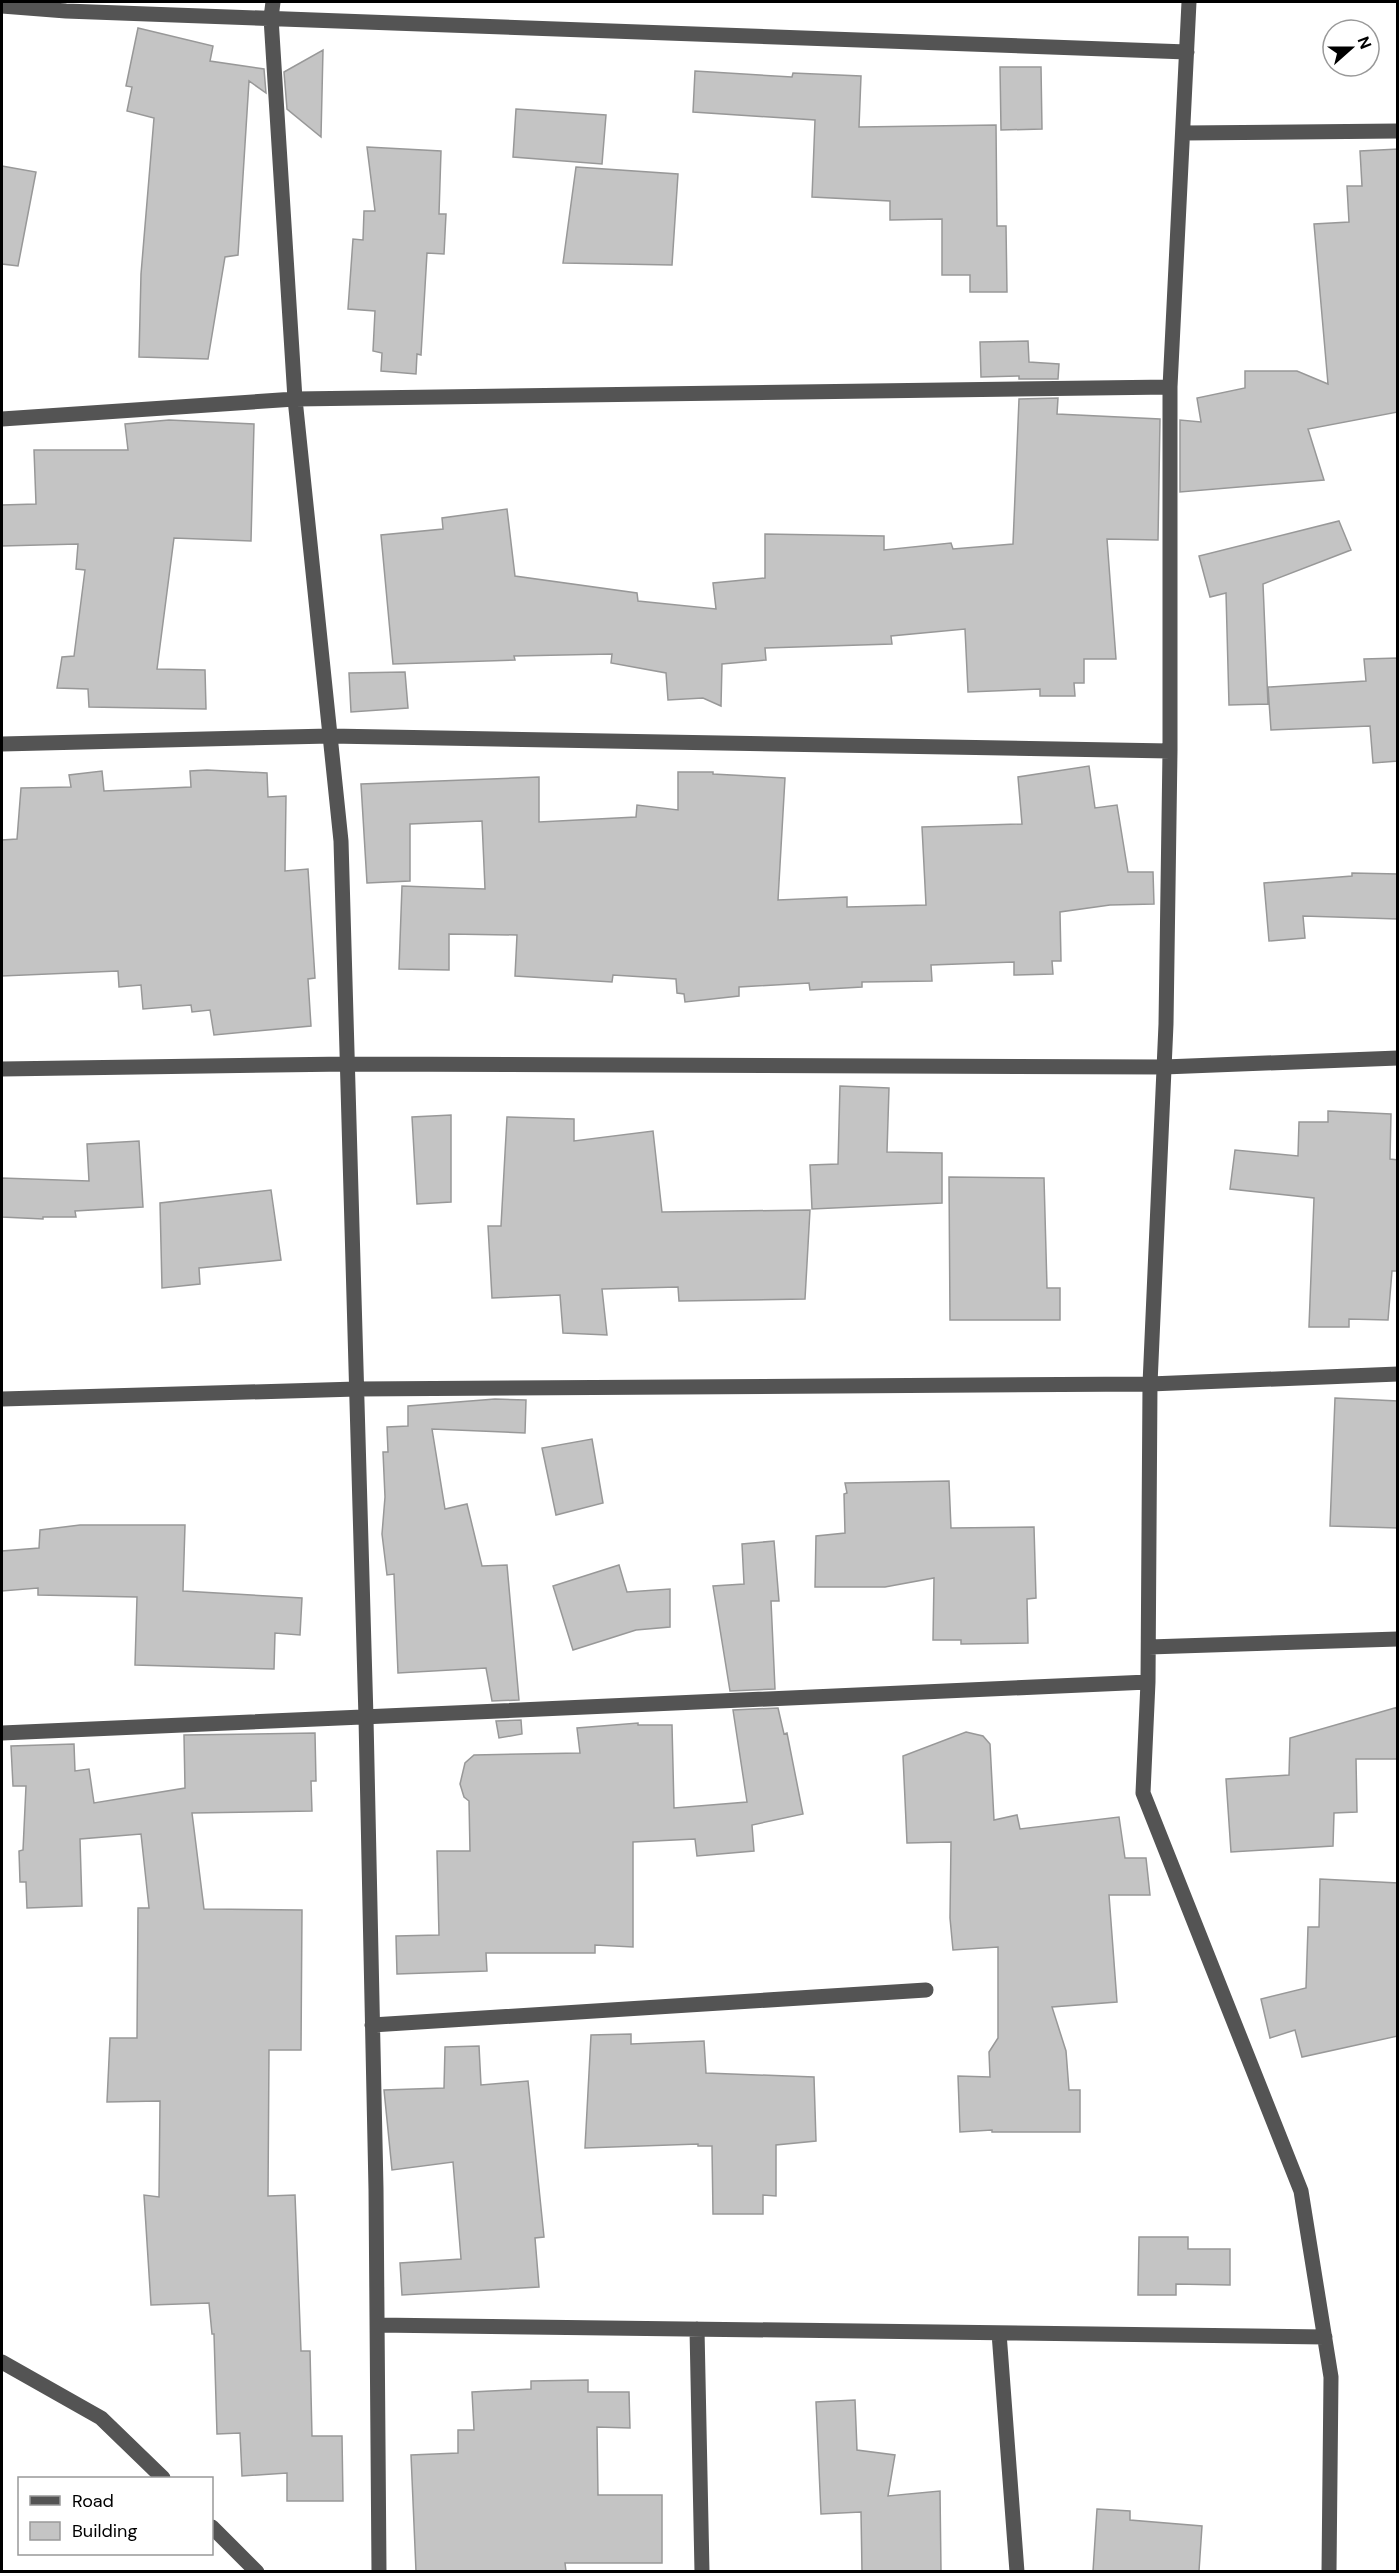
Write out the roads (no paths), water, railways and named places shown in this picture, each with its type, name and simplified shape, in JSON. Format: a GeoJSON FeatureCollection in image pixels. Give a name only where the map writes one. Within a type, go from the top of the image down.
{"type":"FeatureCollection","features":[{"type":"Feature","properties":{"kind":"street"},"geometry":{"type":"LineString","coordinates":[[273,2],[271,18],[294,399],[342,841],[366,1718],[379,2571]]}},
{"type":"Feature","properties":{"kind":"street"},"geometry":{"type":"LineString","coordinates":[[1189,2],[1170,387],[1170,751],[1164,1067],[1150,1384],[1149,1682],[1143,1793],[1301,2191],[1331,2377],[1329,2571]]}},
{"type":"Feature","properties":{"kind":"street"},"geometry":{"type":"LineString","coordinates":[[2,6],[1187,52]]}},
{"type":"Feature","properties":{"kind":"street"},"geometry":{"type":"LineString","coordinates":[[1184,133],[1398,131]]}},
{"type":"Feature","properties":{"kind":"street"},"geometry":{"type":"LineString","coordinates":[[2,419],[294,399],[1170,387]]}},
{"type":"Feature","properties":{"kind":"street"},"geometry":{"type":"LineString","coordinates":[[2,744],[330,736],[1170,751]]}},
{"type":"Feature","properties":{"kind":"street"},"geometry":{"type":"LineString","coordinates":[[2,1069],[348,1064],[1164,1067],[1398,1058]]}},
{"type":"Feature","properties":{"kind":"street"},"geometry":{"type":"LineString","coordinates":[[2,1399],[357,1389],[1150,1384],[1398,1374]]}},
{"type":"Feature","properties":{"kind":"street"},"geometry":{"type":"LineString","coordinates":[[1149,1647],[1398,1639]]}},
{"type":"Feature","properties":{"kind":"street"},"geometry":{"type":"LineString","coordinates":[[2,1733],[1149,1682]]}},
{"type":"Feature","properties":{"kind":"street"},"geometry":{"type":"LineString","coordinates":[[372,2025],[926,1990]]}},
{"type":"Feature","properties":{"kind":"street"},"geometry":{"type":"LineString","coordinates":[[377,2325],[1325,2337]]}},
{"type":"Feature","properties":{"kind":"street"},"geometry":{"type":"LineString","coordinates":[[697,2329],[702,2571]]}},
{"type":"Feature","properties":{"kind":"street"},"geometry":{"type":"LineString","coordinates":[[999,2333],[1017,2571]]}},
{"type":"Feature","properties":{"kind":"street"},"geometry":{"type":"LineString","coordinates":[[2,2362],[101,2418],[162,2477]]}},
{"type":"Feature","properties":{"kind":"street"},"geometry":{"type":"LineString","coordinates":[[213,2528],[257,2571]]}}]}
